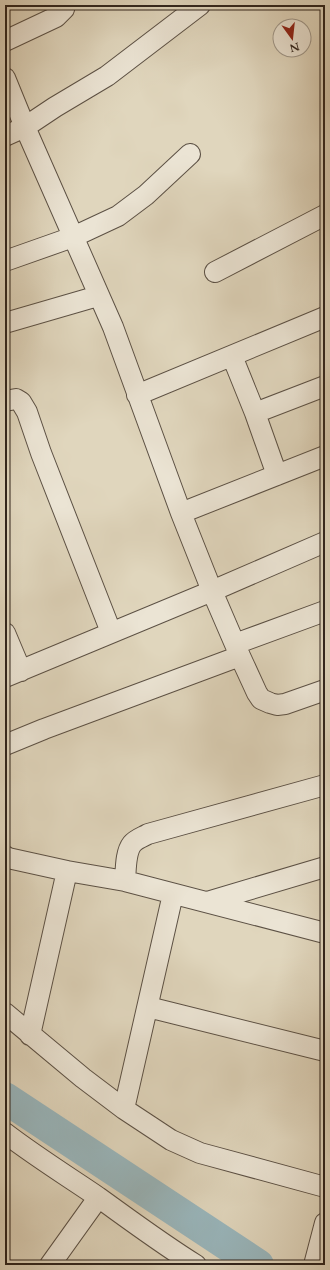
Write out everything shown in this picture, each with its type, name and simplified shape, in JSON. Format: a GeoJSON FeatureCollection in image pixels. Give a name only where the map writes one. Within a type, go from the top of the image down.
{"type":"FeatureCollection","features":[{"type":"Feature","properties":{"kind":"street"},"geometry":{"type":"LineString","coordinates":[[5,40],[56,17],[64,9],[65,5]]}},
{"type":"Feature","properties":{"kind":"street"},"geometry":{"type":"LineString","coordinates":[[5,136],[25,127],[107,76],[200,5]]}},
{"type":"Feature","properties":{"kind":"street"},"geometry":{"type":"LineString","coordinates":[[5,78],[98,296],[113,327],[181,513],[212,591],[257,693],[261,699],[270,703],[285,704],[325,690]]}},
{"type":"Feature","properties":{"kind":"street"},"geometry":{"type":"LineString","coordinates":[[5,261],[73,237],[118,216],[133,206],[190,154]]}},
{"type":"Feature","properties":{"kind":"street"},"geometry":{"type":"LineString","coordinates":[[215,272],[325,215]]}},
{"type":"Feature","properties":{"kind":"street"},"geometry":{"type":"LineString","coordinates":[[5,324],[98,296]]}},
{"type":"Feature","properties":{"kind":"street"},"geometry":{"type":"LineString","coordinates":[[138,395],[325,317]]}},
{"type":"Feature","properties":{"kind":"street"},"geometry":{"type":"LineString","coordinates":[[232,356],[255,413],[277,475]]}},
{"type":"Feature","properties":{"kind":"street"},"geometry":{"type":"LineString","coordinates":[[255,413],[325,386]]}},
{"type":"Feature","properties":{"kind":"street"},"geometry":{"type":"LineString","coordinates":[[5,401],[16,400],[21,402],[27,412],[41,453],[111,632]]}},
{"type":"Feature","properties":{"kind":"street"},"geometry":{"type":"LineString","coordinates":[[181,513],[277,475],[324,461]]}},
{"type":"Feature","properties":{"kind":"street"},"geometry":{"type":"LineString","coordinates":[[5,633],[13,674],[325,542]]}},
{"type":"Feature","properties":{"kind":"street"},"geometry":{"type":"LineString","coordinates":[[5,745],[237,650],[325,610]]}},
{"type":"Feature","properties":{"kind":"street"},"geometry":{"type":"LineString","coordinates":[[125,881],[128,852],[132,844],[148,834],[325,785]]}},
{"type":"Feature","properties":{"kind":"street"},"geometry":{"type":"LineString","coordinates":[[6,859],[125,881],[325,933]]}},
{"type":"Feature","properties":{"kind":"street"},"geometry":{"type":"LineString","coordinates":[[207,902],[325,867]]}},
{"type":"Feature","properties":{"kind":"street"},"geometry":{"type":"LineString","coordinates":[[30,1035],[67,871]]}},
{"type":"Feature","properties":{"kind":"street"},"geometry":{"type":"LineString","coordinates":[[124,1109],[173,894]]}},
{"type":"Feature","properties":{"kind":"street"},"geometry":{"type":"LineString","coordinates":[[148,1007],[325,1051]]}},
{"type":"Feature","properties":{"kind":"street"},"geometry":{"type":"LineString","coordinates":[[5,1013],[83,1078],[124,1109],[170,1140],[200,1153],[325,1187]]}},
{"type":"Feature","properties":{"kind":"street"},"geometry":{"type":"LineString","coordinates":[[5,1133],[26,1150],[98,1198],[169,1258],[196,1265]]}},
{"type":"Feature","properties":{"kind":"street"},"geometry":{"type":"LineString","coordinates":[[50,1265],[98,1198]]}},
{"type":"Feature","properties":{"kind":"street"},"geometry":{"type":"LineString","coordinates":[[314,1265],[325,1223]]}},
{"type":"Feature","properties":{"kind":"waterway"},"geometry":{"type":"LineString","coordinates":[[5,1098],[258,1265]]}}]}
